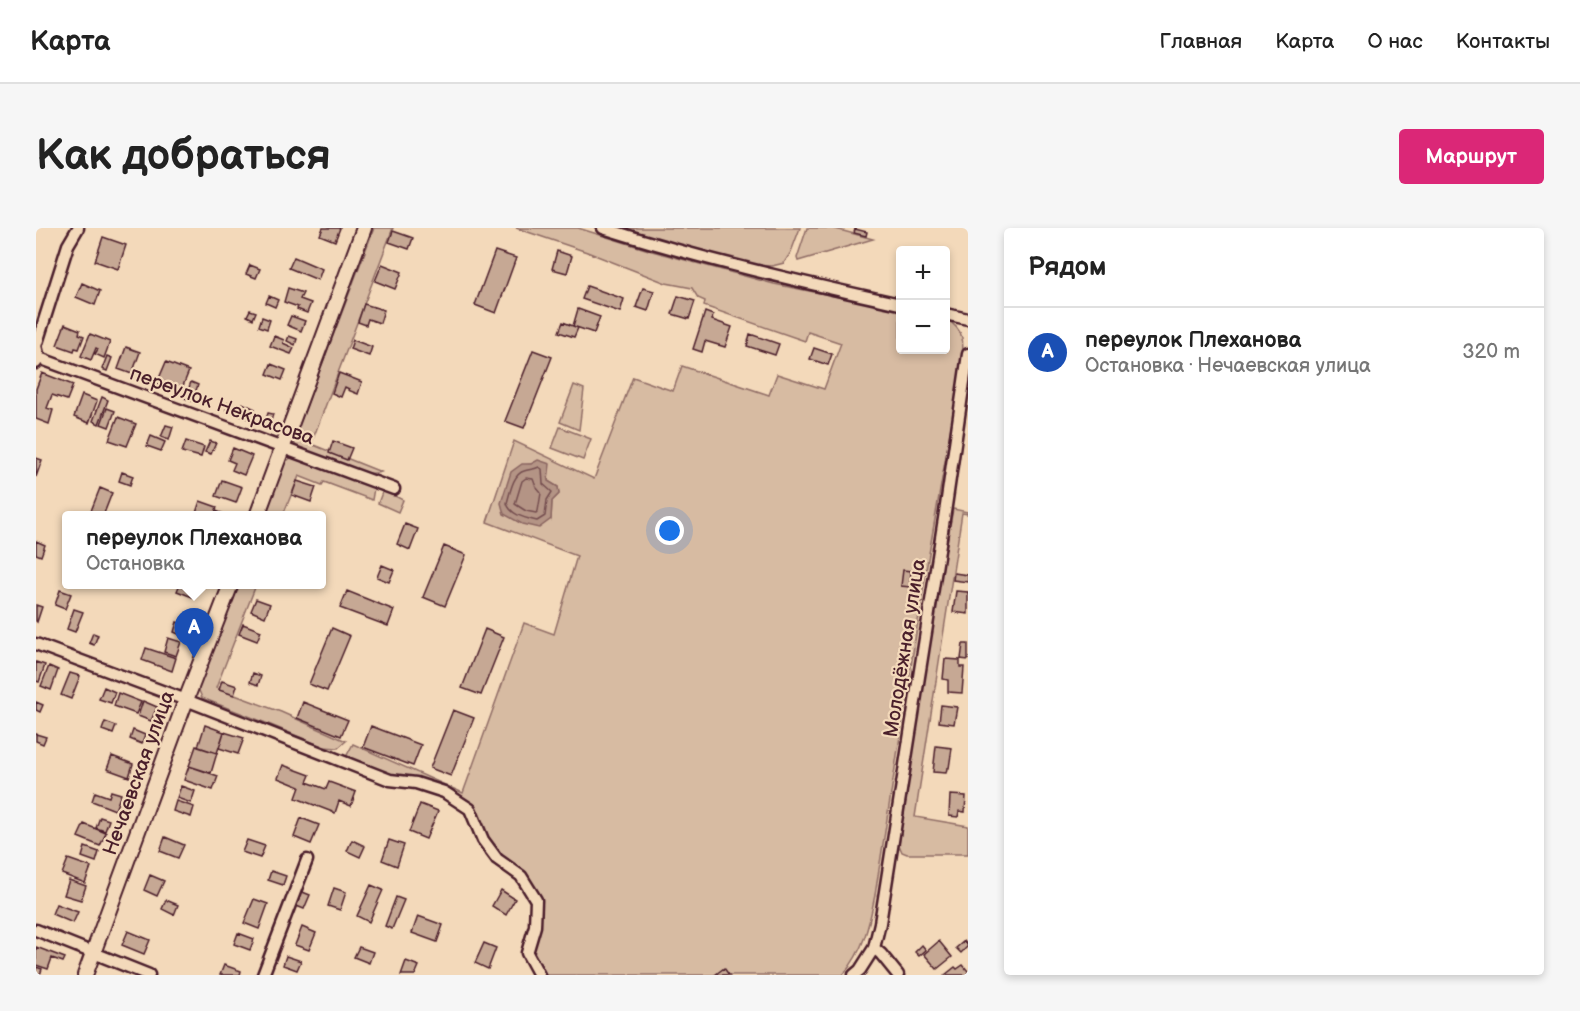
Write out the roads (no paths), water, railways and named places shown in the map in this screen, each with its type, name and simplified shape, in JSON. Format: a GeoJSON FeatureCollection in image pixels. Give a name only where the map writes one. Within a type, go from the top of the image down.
{"type":"FeatureCollection","features":[{"type":"Feature","properties":{"kind":"street"},"geometry":{"type":"LineString","coordinates":[[37,361],[36,346],[68,245],[78,228]]}},
{"type":"Feature","properties":{"kind":"street"},"geometry":{"type":"LineString","coordinates":[[259,511],[364,228]]}},
{"type":"Feature","properties":{"kind":"street"},"geometry":{"type":"LineString","coordinates":[[603,228],[691,255],[896,303]]}},
{"type":"Feature","properties":{"kind":"street"},"geometry":{"type":"LineString","coordinates":[[950,315],[968,319]]}},
{"type":"Feature","properties":{"kind":"street","name":"Молодёжная улица"},"geometry":{"type":"LineString","coordinates":[[874,948],[880,923],[968,354]]}},
{"type":"Feature","properties":{"kind":"street","name":"переулок Некрасова"},"geometry":{"type":"LineString","coordinates":[[37,361],[283,447],[394,489]]}},
{"type":"Feature","properties":{"kind":"street","name":"Нечаевская улица"},"geometry":{"type":"LineString","coordinates":[[85,975],[229,589]]}},
{"type":"Feature","properties":{"kind":"street"},"geometry":{"type":"LineString","coordinates":[[36,644],[390,780],[416,783],[444,792],[470,809],[483,840],[497,859],[520,876],[536,900],[535,926],[526,953],[539,975]]}},
{"type":"Feature","properties":{"kind":"street"},"geometry":{"type":"LineString","coordinates":[[262,975],[307,860]]}},
{"type":"Feature","properties":{"kind":"street"},"geometry":{"type":"LineString","coordinates":[[36,930],[149,975]]}},
{"type":"Feature","properties":{"kind":"street"},"geometry":{"type":"LineString","coordinates":[[854,975],[874,948],[898,975]]}},
{"type":"Feature","properties":{"kind":"water"},"geometry":{"type":"Polygon","coordinates":[[[538,460],[550,464],[548,481],[558,487],[559,494],[552,501],[551,519],[539,528],[522,524],[504,514],[501,503],[511,472],[522,464],[531,464],[538,460]]]}},
{"type":"Feature","properties":{"kind":"place","name":"переулок Плеханова"},"geometry":{"type":"Point","coordinates":[194,658]}}]}
